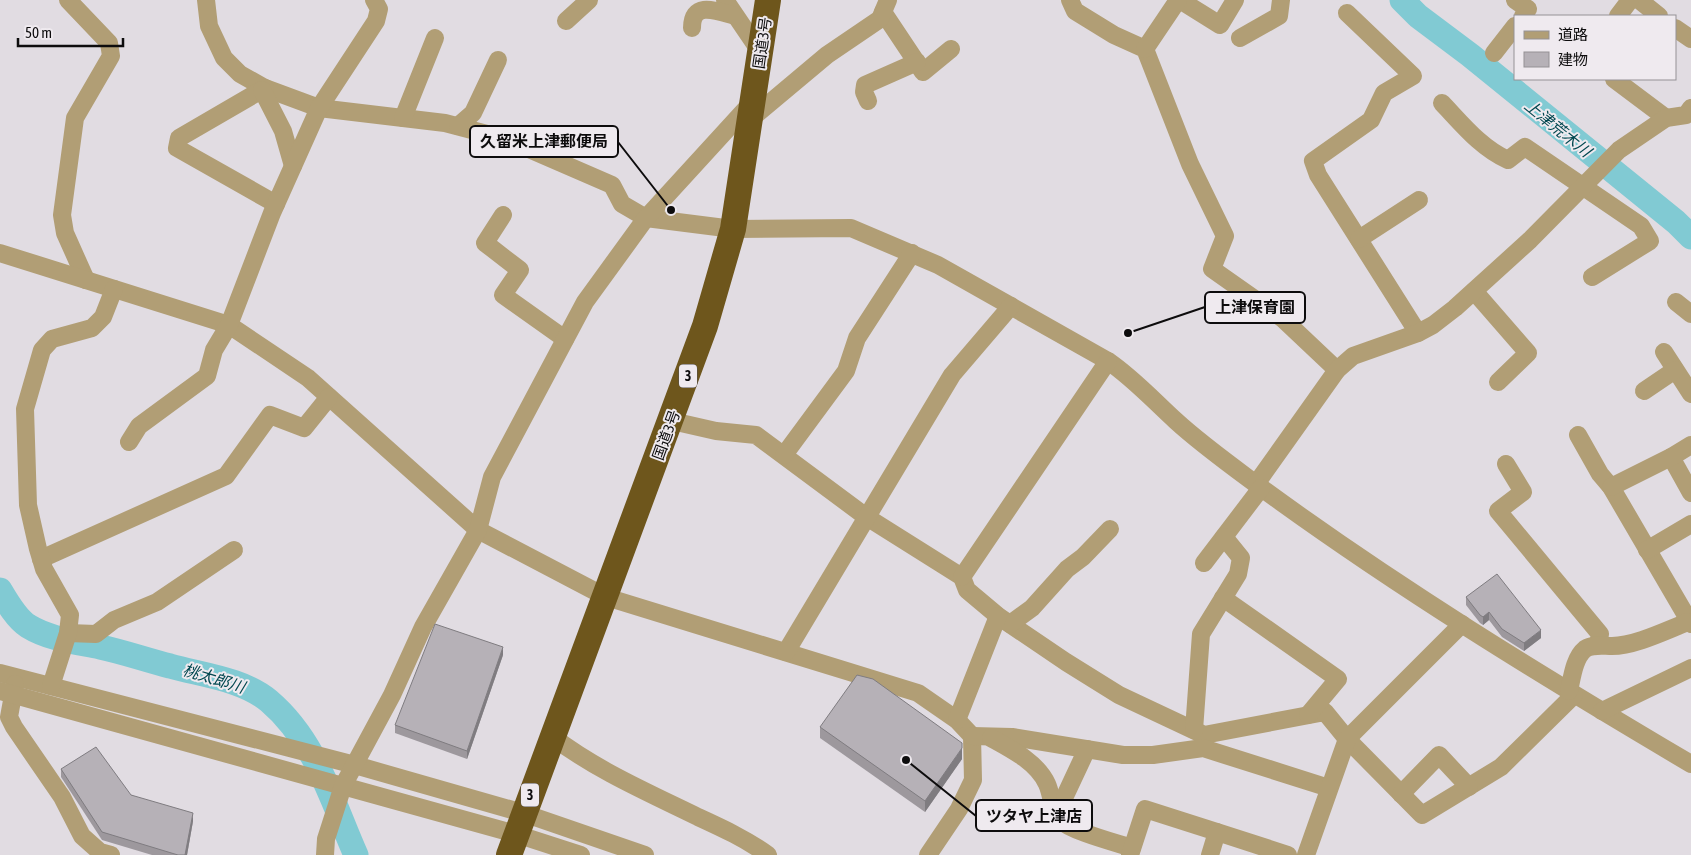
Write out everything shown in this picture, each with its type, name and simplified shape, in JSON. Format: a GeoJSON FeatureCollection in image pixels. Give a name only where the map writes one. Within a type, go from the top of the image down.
{"type":"FeatureCollection","features":[{"type":"Feature","properties":{"kind":"highway","name":"国道3号"},"geometry":{"type":"LineString","coordinates":[[516,834],[672,421],[705,326],[733,229],[768,0]]}},
{"type":"Feature","properties":{"kind":"street"},"geometry":{"type":"LineString","coordinates":[[68,0],[109,43],[111,56],[75,118],[62,215],[65,233],[86,280]]}},
{"type":"Feature","properties":{"kind":"street"},"geometry":{"type":"LineString","coordinates":[[206,0],[209,26],[224,58],[240,74],[263,89],[319,108],[458,126],[506,139],[589,174],[612,186],[622,204],[646,218],[733,229],[851,228],[912,253],[1108,361],[1127,374],[1176,422],[1258,486],[1405,589],[1572,693],[1691,764]]}},
{"type":"Feature","properties":{"kind":"street"},"geometry":{"type":"LineString","coordinates":[[129,442],[139,426],[207,376],[214,350],[229,325],[276,204],[319,108],[376,22],[379,9],[374,0]]}},
{"type":"Feature","properties":{"kind":"street"},"geometry":{"type":"LineString","coordinates":[[566,21],[589,0]]}},
{"type":"Feature","properties":{"kind":"street"},"geometry":{"type":"LineString","coordinates":[[724,0],[761,53]]}},
{"type":"Feature","properties":{"kind":"street"},"geometry":{"type":"LineString","coordinates":[[1145,49],[1179,0],[1220,25],[1235,0]]}},
{"type":"Feature","properties":{"kind":"street"},"geometry":{"type":"LineString","coordinates":[[1240,38],[1279,16],[1281,0]]}},
{"type":"Feature","properties":{"kind":"street"},"geometry":{"type":"LineString","coordinates":[[1619,15],[1630,0]]}},
{"type":"Feature","properties":{"kind":"street"},"geometry":{"type":"LineString","coordinates":[[1639,0],[1658,15]]}},
{"type":"Feature","properties":{"kind":"street"},"geometry":{"type":"LineString","coordinates":[[1078,4],[1114,35],[1145,49],[1190,164],[1225,236],[1212,269],[1284,319],[1337,370]]}},
{"type":"Feature","properties":{"kind":"street"},"geometry":{"type":"LineString","coordinates":[[885,6],[923,72],[951,49]]}},
{"type":"Feature","properties":{"kind":"street"},"geometry":{"type":"LineString","coordinates":[[325,855],[326,839],[343,786],[392,695],[424,627],[478,530],[492,478],[585,302],[646,218],[753,108],[880,19],[885,6]]}},
{"type":"Feature","properties":{"kind":"street"},"geometry":{"type":"LineString","coordinates":[[692,28],[692,18],[697,11],[709,8],[735,16]]}},
{"type":"Feature","properties":{"kind":"street"},"geometry":{"type":"LineString","coordinates":[[1347,13],[1413,76],[1384,93],[1371,120],[1314,161],[1318,175],[1418,333]]}},
{"type":"Feature","properties":{"kind":"street"},"geometry":{"type":"LineString","coordinates":[[1494,53],[1514,25]]}},
{"type":"Feature","properties":{"kind":"street"},"geometry":{"type":"LineString","coordinates":[[1676,29],[1691,39]]}},
{"type":"Feature","properties":{"kind":"street"},"geometry":{"type":"LineString","coordinates":[[403,118],[435,38]]}},
{"type":"Feature","properties":{"kind":"street"},"geometry":{"type":"LineString","coordinates":[[458,126],[473,113],[498,60]]}},
{"type":"Feature","properties":{"kind":"street"},"geometry":{"type":"LineString","coordinates":[[868,101],[864,92],[865,85],[917,62]]}},
{"type":"Feature","properties":{"kind":"street"},"geometry":{"type":"LineString","coordinates":[[1615,80],[1666,118]]}},
{"type":"Feature","properties":{"kind":"street"},"geometry":{"type":"LineString","coordinates":[[263,89],[283,131],[293,166]]}},
{"type":"Feature","properties":{"kind":"street"},"geometry":{"type":"LineString","coordinates":[[263,89],[179,138],[177,148],[276,204]]}},
{"type":"Feature","properties":{"kind":"street"},"geometry":{"type":"LineString","coordinates":[[1442,103],[1481,143],[1496,154],[1508,160],[1525,147],[1641,226],[1650,240],[1592,277]]}},
{"type":"Feature","properties":{"kind":"street"},"geometry":{"type":"LineString","coordinates":[[1204,563],[1224,537],[1337,370],[1353,356],[1418,333],[1433,325],[1474,291],[1583,188],[1619,150],[1666,118],[1686,115],[1691,108]]}},
{"type":"Feature","properties":{"kind":"street"},"geometry":{"type":"LineString","coordinates":[[1358,239],[1419,200]]}},
{"type":"Feature","properties":{"kind":"street"},"geometry":{"type":"LineString","coordinates":[[503,215],[485,244],[520,270],[504,295],[565,339]]}},
{"type":"Feature","properties":{"kind":"street"},"geometry":{"type":"LineString","coordinates":[[0,253],[229,325],[308,378],[478,530],[606,597],[918,693],[980,736],[1017,752],[1047,782],[1060,820],[1075,828],[1131,851],[1145,809],[1288,855]]}},
{"type":"Feature","properties":{"kind":"street"},"geometry":{"type":"LineString","coordinates":[[784,455],[846,371],[857,338],[912,253]]}},
{"type":"Feature","properties":{"kind":"street"},"geometry":{"type":"LineString","coordinates":[[51,686],[68,633],[70,615],[41,559],[28,505],[25,409],[42,350],[52,339],[92,328],[103,317],[114,289]]}},
{"type":"Feature","properties":{"kind":"street"},"geometry":{"type":"LineString","coordinates":[[1474,291],[1528,353],[1498,382]]}},
{"type":"Feature","properties":{"kind":"street"},"geometry":{"type":"LineString","coordinates":[[1676,302],[1691,314]]}},
{"type":"Feature","properties":{"kind":"street"},"geometry":{"type":"LineString","coordinates":[[786,652],[865,516],[952,375],[1010,306]]}},
{"type":"Feature","properties":{"kind":"street"},"geometry":{"type":"LineString","coordinates":[[1664,352],[1691,394]]}},
{"type":"Feature","properties":{"kind":"street"},"geometry":{"type":"LineString","coordinates":[[962,576],[1108,361]]}},
{"type":"Feature","properties":{"kind":"street"},"geometry":{"type":"LineString","coordinates":[[1644,391],[1675,370]]}},
{"type":"Feature","properties":{"kind":"street"},"geometry":{"type":"LineString","coordinates":[[41,559],[226,476],[270,415],[304,428],[328,397]]}},
{"type":"Feature","properties":{"kind":"street"},"geometry":{"type":"LineString","coordinates":[[672,421],[716,431],[756,435],[865,516],[962,576],[967,590],[1004,620],[1119,695],[1200,738],[1329,788]]}},
{"type":"Feature","properties":{"kind":"street"},"geometry":{"type":"LineString","coordinates":[[980,736],[1012,737],[1123,755],[1153,755],[1200,738],[1325,712],[1347,739],[1422,815],[1501,768],[1572,693],[1578,658],[1586,648],[1598,645],[1614,646],[1653,636],[1690,623],[1611,487],[1600,474],[1578,435]]}},
{"type":"Feature","properties":{"kind":"street"},"geometry":{"type":"LineString","coordinates":[[1611,487],[1691,445]]}},
{"type":"Feature","properties":{"kind":"street"},"geometry":{"type":"LineString","coordinates":[[1671,457],[1691,493]]}},
{"type":"Feature","properties":{"kind":"street"},"geometry":{"type":"LineString","coordinates":[[1506,464],[1522,492],[1498,511],[1600,634],[1598,645]]}},
{"type":"Feature","properties":{"kind":"street"},"geometry":{"type":"LineString","coordinates":[[1648,550],[1691,524]]}},
{"type":"Feature","properties":{"kind":"street"},"geometry":{"type":"LineString","coordinates":[[958,720],[1004,620],[1032,608],[1067,569],[1083,557],[1110,529]]}},
{"type":"Feature","properties":{"kind":"street"},"geometry":{"type":"LineString","coordinates":[[1200,738],[1201,634],[1238,574],[1241,558],[1224,537]]}},
{"type":"Feature","properties":{"kind":"street"},"geometry":{"type":"LineString","coordinates":[[68,633],[96,634],[114,620],[157,602],[234,550]]}},
{"type":"Feature","properties":{"kind":"street"},"geometry":{"type":"LineString","coordinates":[[1223,598],[1338,679],[1308,715]]}},
{"type":"Feature","properties":{"kind":"street"},"geometry":{"type":"LineString","coordinates":[[1306,855],[1347,739],[1462,624]]}},
{"type":"Feature","properties":{"kind":"street"},"geometry":{"type":"LineString","coordinates":[[1602,711],[1691,668]]}},
{"type":"Feature","properties":{"kind":"street"},"geometry":{"type":"LineString","coordinates":[[0,673],[355,765],[516,834],[645,855]]}},
{"type":"Feature","properties":{"kind":"street"},"geometry":{"type":"LineString","coordinates":[[17,677],[6,692],[9,717],[5,724],[62,797],[82,836],[103,854]]}},
{"type":"Feature","properties":{"kind":"street"},"geometry":{"type":"LineString","coordinates":[[6,692],[516,834],[581,855]]}},
{"type":"Feature","properties":{"kind":"street"},"geometry":{"type":"LineString","coordinates":[[928,855],[959,809],[973,780],[980,736]]}},
{"type":"Feature","properties":{"kind":"street"},"geometry":{"type":"LineString","coordinates":[[553,737],[569,749],[648,792],[750,841],[768,855]]}},
{"type":"Feature","properties":{"kind":"street"},"geometry":{"type":"LineString","coordinates":[[1065,796],[1087,749]]}},
{"type":"Feature","properties":{"kind":"street"},"geometry":{"type":"LineString","coordinates":[[1401,794],[1439,754],[1469,787]]}},
{"type":"Feature","properties":{"kind":"street"},"geometry":{"type":"LineString","coordinates":[[1210,855],[1218,832]]}},
{"type":"Feature","properties":{"kind":"building"},"geometry":{"type":"Polygon","coordinates":[[[1497,574],[1541,630],[1524,643],[1502,629],[1489,612],[1483,617],[1480,615],[1466,597],[1497,574]]]}},
{"type":"Feature","properties":{"kind":"building"},"geometry":{"type":"Polygon","coordinates":[[[435,624],[503,647],[467,751],[395,725],[435,624]]]}},
{"type":"Feature","properties":{"kind":"building"},"geometry":{"type":"Polygon","coordinates":[[[857,675],[873,679],[962,743],[962,748],[925,801],[820,727],[857,675]]]}},
{"type":"Feature","properties":{"kind":"building"},"geometry":{"type":"Polygon","coordinates":[[[96,747],[131,795],[193,813],[185,855],[178,855],[102,832],[61,769],[96,747]]]}},
{"type":"Feature","properties":{"kind":"waterway","name":"上津荒木川"},"geometry":{"type":"LineString","coordinates":[[1402,0],[1418,16],[1470,55],[1676,222],[1691,237]]}},
{"type":"Feature","properties":{"kind":"waterway","name":"桃太郎川"},"geometry":{"type":"LineString","coordinates":[[0,590],[20,619],[28,626],[45,634],[222,679],[247,688],[269,701],[299,734],[311,753],[356,855]]}},
{"type":"Feature","properties":{"kind":"place","name":"久留米上津郵便局"},"geometry":{"type":"Point","coordinates":[671,210]}},
{"type":"Feature","properties":{"kind":"place","name":"上津保育園"},"geometry":{"type":"Point","coordinates":[1128,333]}},
{"type":"Feature","properties":{"kind":"place","name":"ツタヤ上津店"},"geometry":{"type":"Point","coordinates":[906,760]}}]}
